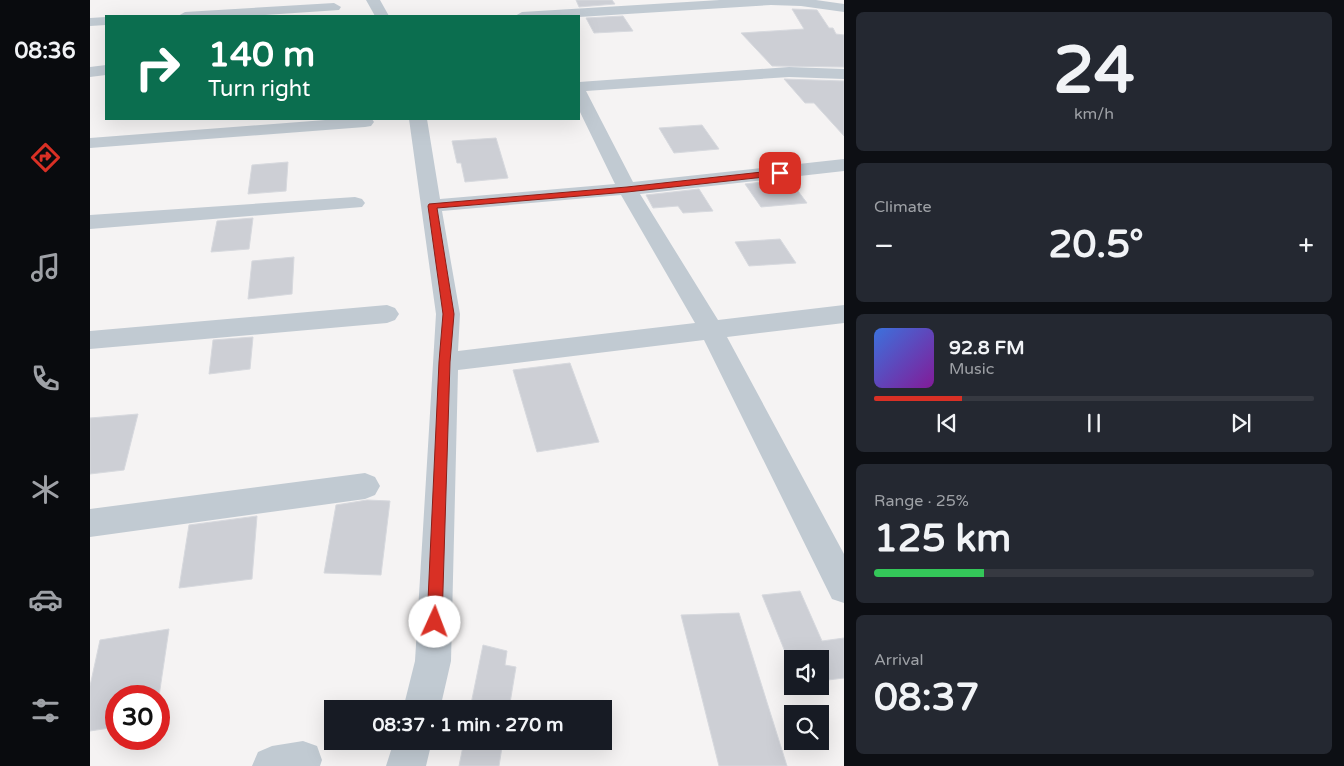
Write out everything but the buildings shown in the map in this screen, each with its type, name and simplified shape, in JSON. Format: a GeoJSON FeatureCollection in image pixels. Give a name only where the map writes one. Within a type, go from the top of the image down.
{"type":"FeatureCollection","features":[{"type":"Feature","properties":{"kind":"street"},"geometry":{"type":"LineString","coordinates":[[373,0],[381,15]]}},
{"type":"Feature","properties":{"kind":"street"},"geometry":{"type":"LineString","coordinates":[[530,0],[538,15]]}},
{"type":"Feature","properties":{"kind":"street"},"geometry":{"type":"LineString","coordinates":[[552,15],[707,4],[806,1],[844,8]]}},
{"type":"Feature","properties":{"kind":"street"},"geometry":{"type":"LineString","coordinates":[[202,15],[334,7]]}},
{"type":"Feature","properties":{"kind":"street"},"geometry":{"type":"LineString","coordinates":[[90,22],[105,21]]}},
{"type":"Feature","properties":{"kind":"street"},"geometry":{"type":"LineString","coordinates":[[90,72],[105,70]]}},
{"type":"Feature","properties":{"kind":"street"},"geometry":{"type":"LineString","coordinates":[[580,87],[789,72],[844,74]]}},
{"type":"Feature","properties":{"kind":"street"},"geometry":{"type":"LineString","coordinates":[[580,96],[627,189],[712,331],[842,578]]}},
{"type":"Feature","properties":{"kind":"street"},"geometry":{"type":"LineString","coordinates":[[418,120],[448,314],[433,661],[423,700]]}},
{"type":"Feature","properties":{"kind":"street"},"geometry":{"type":"LineString","coordinates":[[90,143],[365,122]]}},
{"type":"Feature","properties":{"kind":"street"},"geometry":{"type":"LineString","coordinates":[[432,206],[627,189],[818,169],[844,164]]}},
{"type":"Feature","properties":{"kind":"street"},"geometry":{"type":"LineString","coordinates":[[90,222],[355,203]]}},
{"type":"Feature","properties":{"kind":"street"},"geometry":{"type":"LineString","coordinates":[[90,340],[387,314]]}},
{"type":"Feature","properties":{"kind":"street"},"geometry":{"type":"LineString","coordinates":[[445,362],[844,314]]}},
{"type":"Feature","properties":{"kind":"street"},"geometry":{"type":"LineString","coordinates":[[90,523],[365,486]]}},
{"type":"Feature","properties":{"kind":"street"},"geometry":{"type":"LineString","coordinates":[[406,766],[410,750]]}},
{"type":"Feature","properties":{"kind":"route"},"geometry":{"type":"LineString","coordinates":[[435,622],[448,314],[432,206],[780,173]]}}]}
